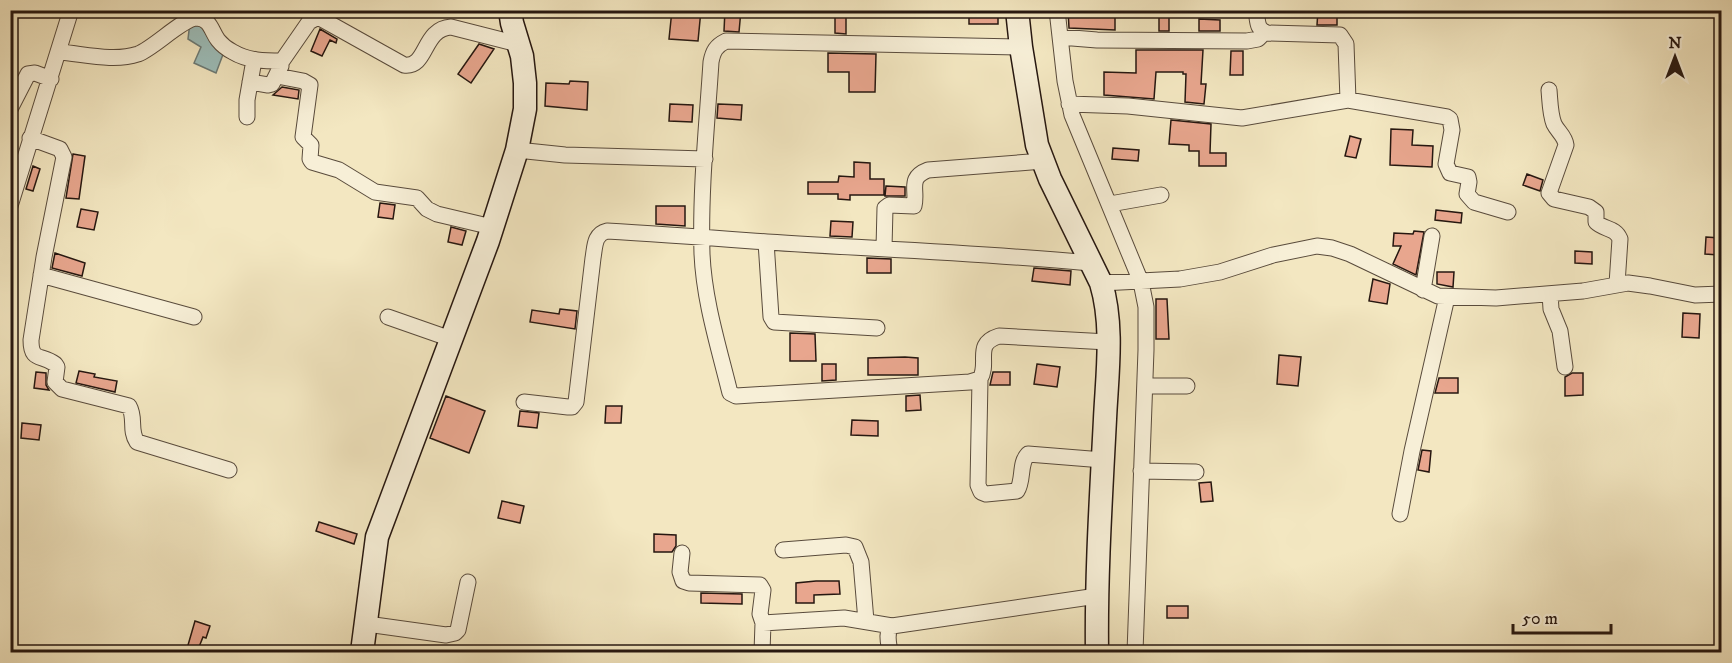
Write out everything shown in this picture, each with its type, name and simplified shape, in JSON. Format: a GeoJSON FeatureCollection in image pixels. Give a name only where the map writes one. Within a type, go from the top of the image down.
{"type":"FeatureCollection","features":[{"type":"Feature","properties":{"kind":"street"},"geometry":{"type":"LineString","coordinates":[[10,206],[71,10]]}},
{"type":"Feature","properties":{"kind":"street"},"geometry":{"type":"LineString","coordinates":[[362,652],[377,537],[492,227],[517,150],[525,108],[525,83],[510,10]]}},
{"type":"Feature","properties":{"kind":"street"},"geometry":{"type":"LineString","coordinates":[[1017,10],[1033,128],[1042,161],[1118,278],[1146,308],[1135,652]]}},
{"type":"Feature","properties":{"kind":"street"},"geometry":{"type":"LineString","coordinates":[[1057,10],[1069,104],[1110,204],[1118,278],[1105,297],[1108,342],[1097,596],[1097,652]]}},
{"type":"Feature","properties":{"kind":"street"},"geometry":{"type":"LineString","coordinates":[[1258,11],[1258,26],[1265,32],[1340,34],[1346,44],[1348,100]]}},
{"type":"Feature","properties":{"kind":"street"},"geometry":{"type":"LineString","coordinates":[[250,82],[270,85],[309,22],[318,17],[404,65],[416,63],[435,31],[443,27],[518,44]]}},
{"type":"Feature","properties":{"kind":"street"},"geometry":{"type":"LineString","coordinates":[[59,52],[112,57],[135,55],[146,50],[188,20],[197,18],[210,24],[219,42],[235,53],[280,69],[310,86],[303,137],[311,145],[310,159],[312,162],[339,170],[375,192],[417,198],[437,214],[492,227]]}},
{"type":"Feature","properties":{"kind":"street"},"geometry":{"type":"LineString","coordinates":[[1059,37],[1109,40],[1247,41],[1258,39],[1265,32]]}},
{"type":"Feature","properties":{"kind":"street"},"geometry":{"type":"LineString","coordinates":[[980,379],[970,382],[732,395],[713,327],[704,273],[702,236],[712,52],[717,45],[726,40],[1021,47]]}},
{"type":"Feature","properties":{"kind":"street"},"geometry":{"type":"LineString","coordinates":[[248,117],[254,60]]}},
{"type":"Feature","properties":{"kind":"street"},"geometry":{"type":"LineString","coordinates":[[10,109],[28,74],[51,79]]}},
{"type":"Feature","properties":{"kind":"street"},"geometry":{"type":"LineString","coordinates":[[1549,90],[1553,120],[1566,140],[1549,193],[1550,197],[1554,200],[1589,207],[1596,212],[1598,225],[1615,230],[1620,239],[1617,284]]}},
{"type":"Feature","properties":{"kind":"street"},"geometry":{"type":"LineString","coordinates":[[1069,104],[1128,106],[1242,118],[1348,100],[1447,117],[1452,130],[1447,169],[1450,173],[1468,177],[1467,194],[1474,202],[1508,212]]}},
{"type":"Feature","properties":{"kind":"street"},"geometry":{"type":"LineString","coordinates":[[30,138],[60,149],[63,157],[31,340],[34,356],[55,364],[57,387],[129,406],[132,412],[133,435],[138,442],[230,470]]}},
{"type":"Feature","properties":{"kind":"street"},"geometry":{"type":"LineString","coordinates":[[517,150],[565,155],[705,159]]}},
{"type":"Feature","properties":{"kind":"street"},"geometry":{"type":"LineString","coordinates":[[884,248],[885,208],[889,205],[914,206],[914,181],[920,173],[928,170],[1042,161]]}},
{"type":"Feature","properties":{"kind":"street"},"geometry":{"type":"LineString","coordinates":[[1110,204],[1161,195]]}},
{"type":"Feature","properties":{"kind":"street"},"geometry":{"type":"LineString","coordinates":[[524,402],[572,407],[576,402],[593,258],[597,237],[607,231],[990,254],[1118,278],[1180,279],[1220,272],[1273,255],[1317,246],[1350,254],[1438,296],[1496,298],[1583,291],[1617,284],[1650,285],[1695,295],[1722,294]]}},
{"type":"Feature","properties":{"kind":"street"},"geometry":{"type":"LineString","coordinates":[[1423,290],[1432,236]]}},
{"type":"Feature","properties":{"kind":"street"},"geometry":{"type":"LineString","coordinates":[[766,242],[771,317],[774,322],[877,328]]}},
{"type":"Feature","properties":{"kind":"street"},"geometry":{"type":"LineString","coordinates":[[41,275],[194,317]]}},
{"type":"Feature","properties":{"kind":"street"},"geometry":{"type":"LineString","coordinates":[[1550,294],[1551,309],[1560,331],[1565,368]]}},
{"type":"Feature","properties":{"kind":"street"},"geometry":{"type":"LineString","coordinates":[[1400,514],[1447,297]]}},
{"type":"Feature","properties":{"kind":"street"},"geometry":{"type":"LineString","coordinates":[[388,317],[451,339]]}},
{"type":"Feature","properties":{"kind":"street"},"geometry":{"type":"LineString","coordinates":[[1103,460],[1028,454],[1023,461],[1020,486],[1017,491],[986,494],[981,492],[978,485],[980,379],[983,375],[984,347],[987,341],[999,336],[1108,342]]}},
{"type":"Feature","properties":{"kind":"street"},"geometry":{"type":"LineString","coordinates":[[1145,386],[1187,386]]}},
{"type":"Feature","properties":{"kind":"street"},"geometry":{"type":"LineString","coordinates":[[1141,471],[1196,472]]}},
{"type":"Feature","properties":{"kind":"street"},"geometry":{"type":"LineString","coordinates":[[783,550],[846,545],[855,547],[861,562],[866,621]]}},
{"type":"Feature","properties":{"kind":"street"},"geometry":{"type":"LineString","coordinates":[[682,553],[680,572],[683,581],[760,585],[763,590],[760,614],[763,623],[762,652]]}},
{"type":"Feature","properties":{"kind":"street"},"geometry":{"type":"LineString","coordinates":[[367,624],[446,635],[455,633],[458,630],[468,582]]}},
{"type":"Feature","properties":{"kind":"street"},"geometry":{"type":"LineString","coordinates":[[763,623],[844,618],[892,626],[1097,596]]}},
{"type":"Feature","properties":{"kind":"street"},"geometry":{"type":"LineString","coordinates":[[890,652],[888,635],[892,626]]}},
{"type":"Feature","properties":{"kind":"water"},"geometry":{"type":"Polygon","coordinates":[[[190,22],[206,24],[225,49],[216,73],[194,63],[201,47],[188,39],[190,22]]]}},
{"type":"Feature","properties":{"kind":"building"},"geometry":{"type":"Polygon","coordinates":[[[672,10],[701,10],[698,41],[669,39],[672,10]]]}},
{"type":"Feature","properties":{"kind":"building"},"geometry":{"type":"Polygon","coordinates":[[[725,10],[741,10],[739,32],[724,31],[725,10]]]}},
{"type":"Feature","properties":{"kind":"building"},"geometry":{"type":"Polygon","coordinates":[[[969,10],[998,10],[998,24],[969,24],[969,10]]]}},
{"type":"Feature","properties":{"kind":"building"},"geometry":{"type":"Polygon","coordinates":[[[1068,10],[1115,10],[1115,30],[1069,28],[1068,10]]]}},
{"type":"Feature","properties":{"kind":"building"},"geometry":{"type":"Polygon","coordinates":[[[1159,10],[1169,10],[1169,31],[1159,31],[1159,10]]]}},
{"type":"Feature","properties":{"kind":"building"},"geometry":{"type":"Polygon","coordinates":[[[1318,10],[1337,10],[1337,25],[1317,25],[1318,10]]]}},
{"type":"Feature","properties":{"kind":"building"},"geometry":{"type":"Polygon","coordinates":[[[835,14],[846,14],[846,34],[835,33],[835,14]]]}},
{"type":"Feature","properties":{"kind":"building"},"geometry":{"type":"Polygon","coordinates":[[[1199,19],[1220,20],[1220,31],[1199,31],[1199,19]]]}},
{"type":"Feature","properties":{"kind":"building"},"geometry":{"type":"Polygon","coordinates":[[[320,29],[337,39],[336,43],[330,40],[322,56],[311,51],[320,29]]]}},
{"type":"Feature","properties":{"kind":"building"},"geometry":{"type":"Polygon","coordinates":[[[479,44],[494,49],[471,83],[458,74],[479,44]]]}},
{"type":"Feature","properties":{"kind":"building"},"geometry":{"type":"Polygon","coordinates":[[[1136,50],[1203,50],[1201,84],[1206,84],[1204,104],[1185,102],[1186,74],[1183,72],[1156,72],[1154,99],[1104,95],[1104,72],[1136,73],[1136,50]]]}},
{"type":"Feature","properties":{"kind":"building"},"geometry":{"type":"Polygon","coordinates":[[[1231,51],[1243,51],[1243,75],[1230,75],[1231,51]]]}},
{"type":"Feature","properties":{"kind":"building"},"geometry":{"type":"Polygon","coordinates":[[[828,53],[876,54],[875,92],[849,92],[849,72],[828,72],[828,53]]]}},
{"type":"Feature","properties":{"kind":"building"},"geometry":{"type":"Polygon","coordinates":[[[570,81],[588,82],[587,110],[545,106],[546,83],[569,84],[570,81]]]}},
{"type":"Feature","properties":{"kind":"building"},"geometry":{"type":"Polygon","coordinates":[[[282,87],[299,90],[298,99],[273,95],[282,87]]]}},
{"type":"Feature","properties":{"kind":"building"},"geometry":{"type":"Polygon","coordinates":[[[670,104],[693,105],[692,122],[669,121],[670,104]]]}},
{"type":"Feature","properties":{"kind":"building"},"geometry":{"type":"Polygon","coordinates":[[[718,104],[742,105],[741,120],[717,118],[718,104]]]}},
{"type":"Feature","properties":{"kind":"building"},"geometry":{"type":"Polygon","coordinates":[[[1171,120],[1211,124],[1210,153],[1226,153],[1226,166],[1199,166],[1199,151],[1189,151],[1189,145],[1169,144],[1171,120]]]}},
{"type":"Feature","properties":{"kind":"building"},"geometry":{"type":"Polygon","coordinates":[[[1391,129],[1413,130],[1412,145],[1433,146],[1432,167],[1390,165],[1391,129]]]}},
{"type":"Feature","properties":{"kind":"building"},"geometry":{"type":"Polygon","coordinates":[[[1350,136],[1361,139],[1356,158],[1345,156],[1350,136]]]}},
{"type":"Feature","properties":{"kind":"building"},"geometry":{"type":"Polygon","coordinates":[[[1113,148],[1139,150],[1138,161],[1112,159],[1113,148]]]}},
{"type":"Feature","properties":{"kind":"building"},"geometry":{"type":"Polygon","coordinates":[[[73,154],[85,156],[79,199],[66,198],[73,154]]]}},
{"type":"Feature","properties":{"kind":"building"},"geometry":{"type":"Polygon","coordinates":[[[854,162],[870,163],[870,179],[884,179],[884,195],[850,195],[850,200],[838,199],[838,194],[808,194],[808,182],[838,182],[839,176],[854,177],[854,162]]]}},
{"type":"Feature","properties":{"kind":"building"},"geometry":{"type":"Polygon","coordinates":[[[33,166],[40,169],[33,191],[26,189],[33,166]]]}},
{"type":"Feature","properties":{"kind":"building"},"geometry":{"type":"Polygon","coordinates":[[[1527,174],[1543,180],[1540,191],[1523,185],[1527,174]]]}},
{"type":"Feature","properties":{"kind":"building"},"geometry":{"type":"Polygon","coordinates":[[[886,186],[905,187],[905,196],[885,196],[886,186]]]}},
{"type":"Feature","properties":{"kind":"building"},"geometry":{"type":"Polygon","coordinates":[[[380,203],[395,205],[393,219],[378,217],[380,203]]]}},
{"type":"Feature","properties":{"kind":"building"},"geometry":{"type":"Polygon","coordinates":[[[656,206],[685,206],[685,226],[656,224],[656,206]]]}},
{"type":"Feature","properties":{"kind":"building"},"geometry":{"type":"Polygon","coordinates":[[[81,209],[98,212],[94,230],[77,227],[81,209]]]}},
{"type":"Feature","properties":{"kind":"building"},"geometry":{"type":"Polygon","coordinates":[[[1436,210],[1462,213],[1461,223],[1435,220],[1436,210]]]}},
{"type":"Feature","properties":{"kind":"building"},"geometry":{"type":"Polygon","coordinates":[[[831,221],[853,222],[852,237],[830,236],[831,221]]]}},
{"type":"Feature","properties":{"kind":"building"},"geometry":{"type":"Polygon","coordinates":[[[451,227],[466,231],[462,245],[448,242],[451,227]]]}},
{"type":"Feature","properties":{"kind":"building"},"geometry":{"type":"Polygon","coordinates":[[[1414,231],[1424,232],[1416,275],[1393,264],[1401,246],[1393,246],[1394,233],[1413,234],[1414,231]]]}},
{"type":"Feature","properties":{"kind":"building"},"geometry":{"type":"Polygon","coordinates":[[[1706,237],[1720,238],[1719,255],[1705,254],[1706,237]]]}},
{"type":"Feature","properties":{"kind":"building"},"geometry":{"type":"Polygon","coordinates":[[[1575,251],[1592,252],[1592,264],[1575,263],[1575,251]]]}},
{"type":"Feature","properties":{"kind":"building"},"geometry":{"type":"Polygon","coordinates":[[[55,253],[85,263],[82,276],[52,268],[55,253]]]}},
{"type":"Feature","properties":{"kind":"building"},"geometry":{"type":"Polygon","coordinates":[[[867,258],[891,259],[891,273],[867,273],[867,258]]]}},
{"type":"Feature","properties":{"kind":"building"},"geometry":{"type":"Polygon","coordinates":[[[1034,268],[1071,271],[1070,285],[1032,281],[1034,268]]]}},
{"type":"Feature","properties":{"kind":"building"},"geometry":{"type":"Polygon","coordinates":[[[1437,272],[1454,272],[1453,287],[1437,284],[1437,272]]]}},
{"type":"Feature","properties":{"kind":"building"},"geometry":{"type":"Polygon","coordinates":[[[1373,279],[1390,284],[1387,304],[1369,301],[1373,279]]]}},
{"type":"Feature","properties":{"kind":"building"},"geometry":{"type":"Polygon","coordinates":[[[1156,299],[1167,299],[1169,339],[1156,339],[1156,299]]]}},
{"type":"Feature","properties":{"kind":"building"},"geometry":{"type":"Polygon","coordinates":[[[560,309],[577,311],[575,329],[530,322],[532,310],[559,314],[560,309]]]}},
{"type":"Feature","properties":{"kind":"building"},"geometry":{"type":"Polygon","coordinates":[[[1683,313],[1700,314],[1699,338],[1682,337],[1683,313]]]}},
{"type":"Feature","properties":{"kind":"building"},"geometry":{"type":"Polygon","coordinates":[[[790,333],[815,334],[816,361],[790,361],[790,333]]]}},
{"type":"Feature","properties":{"kind":"building"},"geometry":{"type":"Polygon","coordinates":[[[1279,355],[1301,357],[1298,386],[1277,384],[1279,355]]]}},
{"type":"Feature","properties":{"kind":"building"},"geometry":{"type":"Polygon","coordinates":[[[868,358],[918,358],[918,375],[868,375],[868,358]]]}},
{"type":"Feature","properties":{"kind":"building"},"geometry":{"type":"Polygon","coordinates":[[[822,364],[836,364],[836,380],[822,381],[822,364]]]}},
{"type":"Feature","properties":{"kind":"building"},"geometry":{"type":"Polygon","coordinates":[[[1037,364],[1060,367],[1057,387],[1034,384],[1037,364]]]}},
{"type":"Feature","properties":{"kind":"building"},"geometry":{"type":"Polygon","coordinates":[[[79,371],[95,374],[94,377],[117,381],[115,392],[76,383],[79,371]]]}},
{"type":"Feature","properties":{"kind":"building"},"geometry":{"type":"Polygon","coordinates":[[[36,372],[46,373],[46,385],[49,390],[34,388],[36,372]]]}},
{"type":"Feature","properties":{"kind":"building"},"geometry":{"type":"Polygon","coordinates":[[[993,372],[1010,372],[1010,385],[990,385],[993,372]]]}},
{"type":"Feature","properties":{"kind":"building"},"geometry":{"type":"Polygon","coordinates":[[[1572,373],[1583,373],[1583,395],[1565,396],[1565,377],[1572,373]]]}},
{"type":"Feature","properties":{"kind":"building"},"geometry":{"type":"Polygon","coordinates":[[[1439,378],[1458,378],[1458,393],[1435,393],[1439,378]]]}},
{"type":"Feature","properties":{"kind":"building"},"geometry":{"type":"Polygon","coordinates":[[[920,395],[921,410],[906,411],[906,396],[920,395]]]}},
{"type":"Feature","properties":{"kind":"building"},"geometry":{"type":"Polygon","coordinates":[[[446,396],[485,411],[469,453],[430,438],[446,396]]]}},
{"type":"Feature","properties":{"kind":"building"},"geometry":{"type":"Polygon","coordinates":[[[606,406],[622,406],[621,423],[605,423],[606,406]]]}},
{"type":"Feature","properties":{"kind":"building"},"geometry":{"type":"Polygon","coordinates":[[[520,411],[539,413],[537,428],[518,426],[520,411]]]}},
{"type":"Feature","properties":{"kind":"building"},"geometry":{"type":"Polygon","coordinates":[[[852,420],[878,421],[878,436],[851,435],[852,420]]]}},
{"type":"Feature","properties":{"kind":"building"},"geometry":{"type":"Polygon","coordinates":[[[22,423],[41,425],[39,440],[21,438],[22,423]]]}},
{"type":"Feature","properties":{"kind":"building"},"geometry":{"type":"Polygon","coordinates":[[[1422,450],[1431,451],[1429,472],[1418,470],[1422,450]]]}},
{"type":"Feature","properties":{"kind":"building"},"geometry":{"type":"Polygon","coordinates":[[[1211,482],[1213,501],[1201,502],[1199,483],[1211,482]]]}},
{"type":"Feature","properties":{"kind":"building"},"geometry":{"type":"Polygon","coordinates":[[[502,501],[524,506],[520,523],[498,518],[502,501]]]}},
{"type":"Feature","properties":{"kind":"building"},"geometry":{"type":"Polygon","coordinates":[[[319,522],[357,534],[354,544],[316,531],[319,522]]]}},
{"type":"Feature","properties":{"kind":"building"},"geometry":{"type":"Polygon","coordinates":[[[654,534],[676,535],[676,546],[672,552],[654,552],[654,534]]]}},
{"type":"Feature","properties":{"kind":"building"},"geometry":{"type":"Polygon","coordinates":[[[839,581],[840,594],[814,595],[814,603],[796,603],[796,583],[839,581]]]}},
{"type":"Feature","properties":{"kind":"building"},"geometry":{"type":"Polygon","coordinates":[[[701,593],[742,594],[742,604],[701,603],[701,593]]]}},
{"type":"Feature","properties":{"kind":"building"},"geometry":{"type":"Polygon","coordinates":[[[1167,606],[1188,606],[1188,618],[1167,618],[1167,606]]]}},
{"type":"Feature","properties":{"kind":"building"},"geometry":{"type":"Polygon","coordinates":[[[195,621],[210,626],[197,652],[186,652],[195,621]]]}}]}
